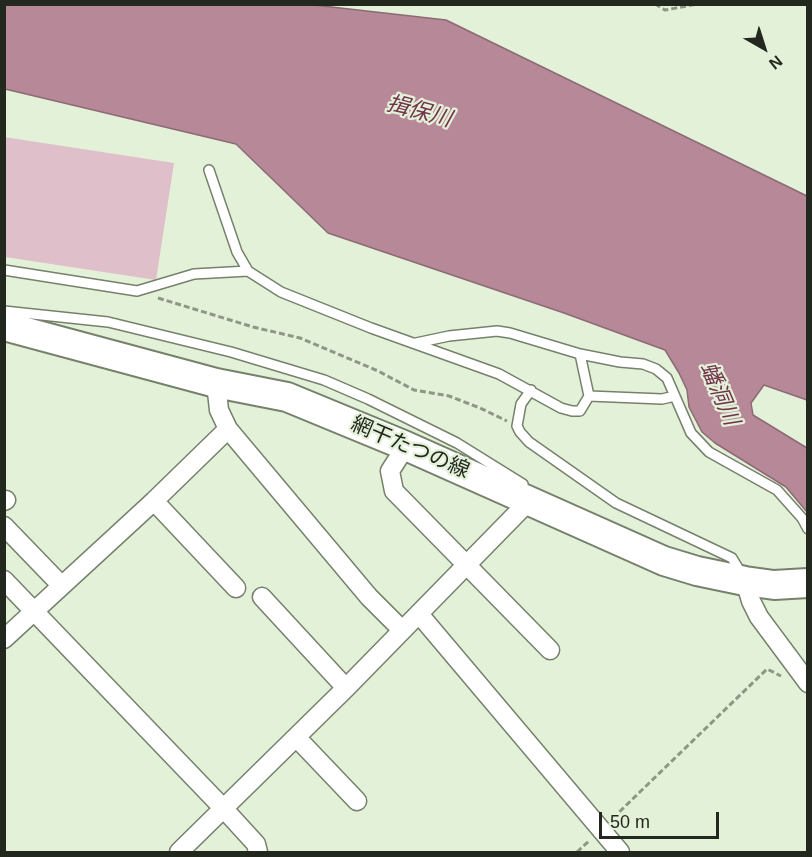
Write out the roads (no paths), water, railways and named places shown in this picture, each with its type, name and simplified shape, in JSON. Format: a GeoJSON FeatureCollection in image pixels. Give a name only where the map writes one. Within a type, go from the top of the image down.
{"type":"FeatureCollection","features":[{"type":"Feature","properties":{"kind":"main road","name":"網干たつの線"},"geometry":{"type":"LineString","coordinates":[[4,326],[216,383],[287,397],[406,446],[664,561],[745,581],[774,585],[807,583]]}},
{"type":"Feature","properties":{"kind":"street"},"geometry":{"type":"LineString","coordinates":[[216,383],[219,410],[228,429],[369,597],[402,630]]}},
{"type":"Feature","properties":{"kind":"street"},"geometry":{"type":"LineString","coordinates":[[4,639],[154,501],[228,429]]}},
{"type":"Feature","properties":{"kind":"street"},"geometry":{"type":"LineString","coordinates":[[406,446],[390,471],[394,491],[550,650]]}},
{"type":"Feature","properties":{"kind":"street"},"geometry":{"type":"LineString","coordinates":[[179,852],[346,688],[530,500]]}},
{"type":"Feature","properties":{"kind":"street"},"geometry":{"type":"LineString","coordinates":[[154,501],[236,588]]}},
{"type":"Feature","properties":{"kind":"street"},"geometry":{"type":"LineString","coordinates":[[4,526],[61,585]]}},
{"type":"Feature","properties":{"kind":"street"},"geometry":{"type":"LineString","coordinates":[[4,580],[224,809],[256,844],[258,852]]}},
{"type":"Feature","properties":{"kind":"street"},"geometry":{"type":"LineString","coordinates":[[745,581],[759,617],[807,683]]}},
{"type":"Feature","properties":{"kind":"street"},"geometry":{"type":"LineString","coordinates":[[262,597],[346,688]]}},
{"type":"Feature","properties":{"kind":"street"},"geometry":{"type":"LineString","coordinates":[[419,614],[620,852]]}},
{"type":"Feature","properties":{"kind":"street"},"geometry":{"type":"LineString","coordinates":[[296,737],[357,801]]}},
{"type":"Feature","properties":{"kind":"lane"},"geometry":{"type":"LineString","coordinates":[[209,171],[237,252],[248,271],[281,292],[414,344],[499,374],[561,408],[572,411],[580,411],[590,396],[580,354]]}},
{"type":"Feature","properties":{"kind":"lane"},"geometry":{"type":"LineString","coordinates":[[4,270],[137,291],[194,274],[248,271]]}},
{"type":"Feature","properties":{"kind":"lane"},"geometry":{"type":"LineString","coordinates":[[4,311],[108,322],[240,355],[324,380],[457,443],[527,486],[530,500]]}},
{"type":"Feature","properties":{"kind":"lane"},"geometry":{"type":"LineString","coordinates":[[414,344],[449,336],[497,331],[580,354],[643,364],[656,369],[667,378],[691,434],[709,452],[777,490],[802,518],[807,529]]}},
{"type":"Feature","properties":{"kind":"lane"},"geometry":{"type":"LineString","coordinates":[[531,390],[521,404],[517,426],[529,442],[616,503],[732,558],[745,581]]}},
{"type":"Feature","properties":{"kind":"lane"},"geometry":{"type":"LineString","coordinates":[[590,396],[662,399],[675,396]]}},
{"type":"Feature","properties":{"kind":"water"},"geometry":{"type":"Polygon","coordinates":[[[305,4],[446,20],[807,196],[807,400],[764,385],[751,403],[753,415],[807,448],[807,512],[786,487],[715,443],[702,432],[689,407],[687,390],[665,350],[564,313],[328,233],[236,144],[5,89],[5,5],[305,4]]]}},
{"type":"Feature","properties":{"kind":"water label","name":"揖保川"},"geometry":{"type":"Point","coordinates":[419,112]}},
{"type":"Feature","properties":{"kind":"water label","name":"蟠洞川"},"geometry":{"type":"Point","coordinates":[719,394]}}]}
